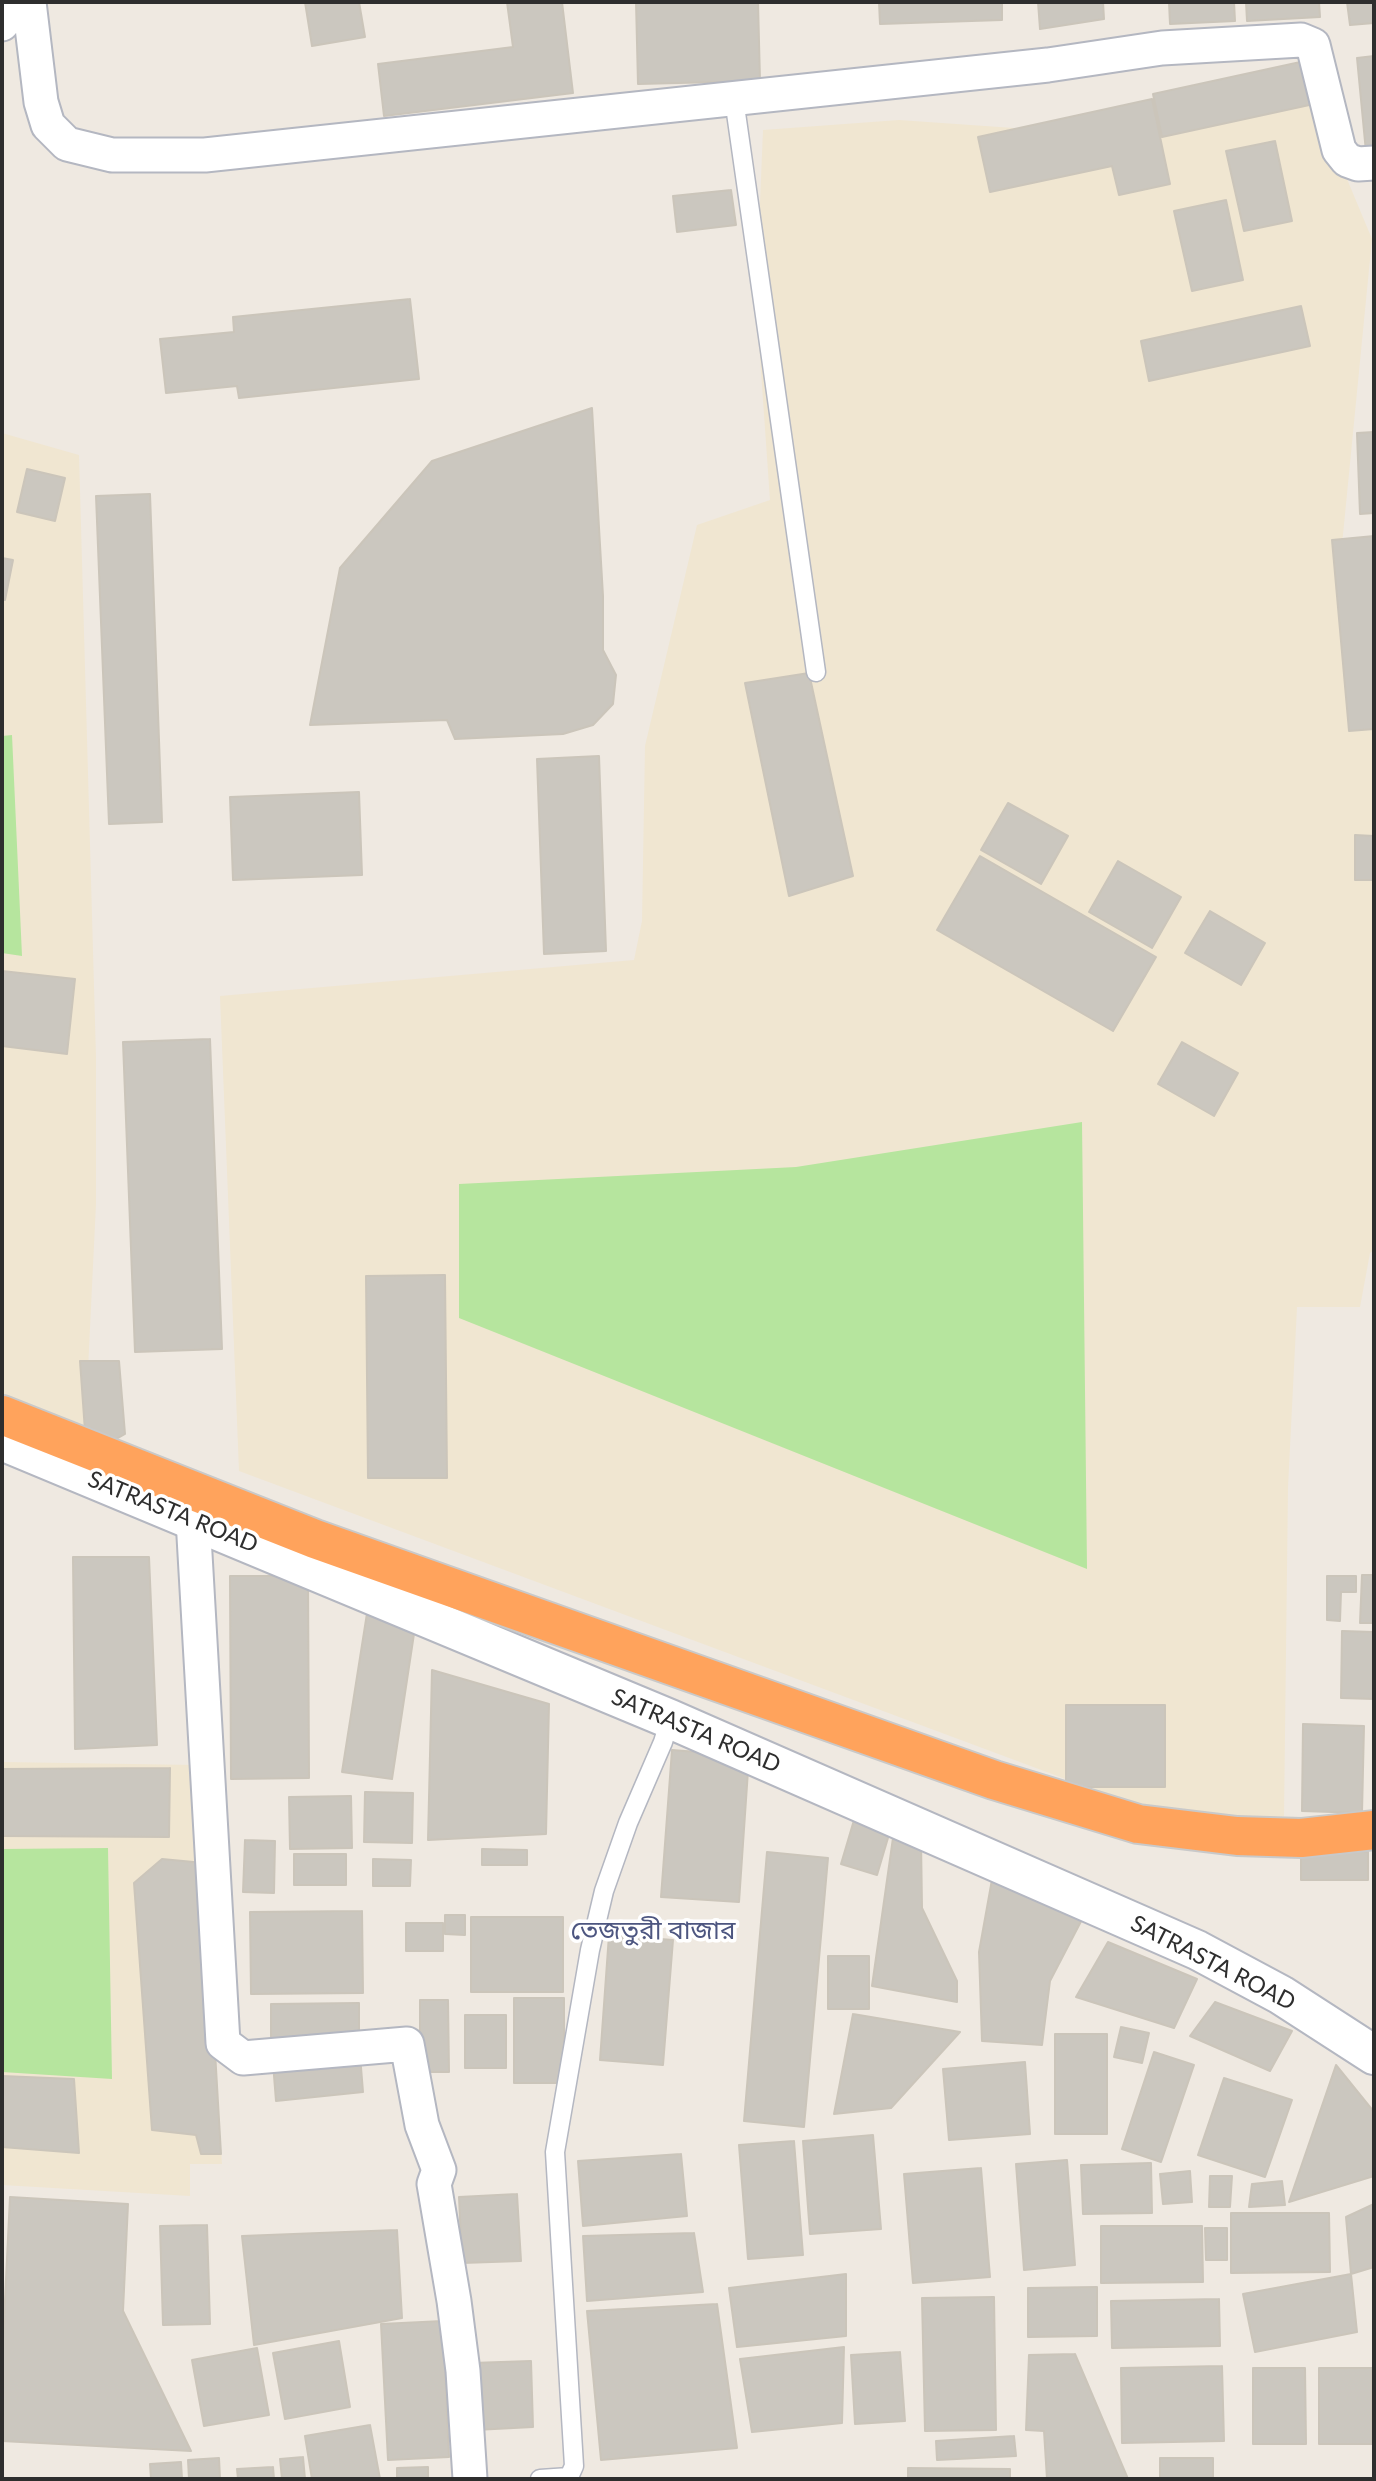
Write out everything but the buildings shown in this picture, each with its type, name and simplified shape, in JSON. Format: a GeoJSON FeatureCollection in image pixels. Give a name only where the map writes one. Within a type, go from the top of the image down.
{"type":"FeatureCollection","features":[{"type":"Feature","properties":{"kind":"highway"},"geometry":{"type":"LineString","coordinates":[[2,1415],[315,1539],[994,1780],[1138,1824],[1237,1836],[1301,1838],[1374,1830]]}},
{"type":"Feature","properties":{"kind":"street"},"geometry":{"type":"LineString","coordinates":[[2,24],[21,2]]}},
{"type":"Feature","properties":{"kind":"street"},"geometry":{"type":"LineString","coordinates":[[29,2],[41,102],[48,125],[67,144],[112,155],[205,155],[1048,65],[1163,48],[1301,40],[1313,45],[1339,150],[1347,160],[1358,164],[1374,163]]}},
{"type":"Feature","properties":{"kind":"street","name":"SATRASTA ROAD"},"geometry":{"type":"LineString","coordinates":[[2,1441],[670,1719],[1197,1950],[1281,1995],[1374,2054]]}},
{"type":"Feature","properties":{"kind":"street"},"geometry":{"type":"LineString","coordinates":[[193,1520],[223,2043],[243,2058],[407,2044],[422,2125],[439,2170],[433,2184],[458,2336],[470,2479]]}},
{"type":"Feature","properties":{"kind":"lane"},"geometry":{"type":"LineString","coordinates":[[734,99],[816,672]]}},
{"type":"Feature","properties":{"kind":"lane"},"geometry":{"type":"LineString","coordinates":[[540,2479],[569,2477],[574,2466],[555,2152],[590,1950],[604,1891],[670,1719]]}},
{"type":"Feature","properties":{"kind":"shaded area"},"geometry":{"type":"Polygon","coordinates":[[[1304,76],[1372,239],[1341,555],[1374,552],[1374,1250],[1370,1253],[1360,1307],[1297,1307],[1288,1487],[1284,1816],[1236,1821],[1146,1809],[239,1471],[220,996],[634,960],[642,921],[645,746],[697,525],[770,500],[756,300],[763,130],[899,120],[1071,132],[1304,76]]]}},
{"type":"Feature","properties":{"kind":"shaded area"},"geometry":{"type":"Polygon","coordinates":[[[2,433],[79,455],[96,1057],[96,1204],[85,1431],[2,1395],[2,433]]]}},
{"type":"Feature","properties":{"kind":"shaded area"},"geometry":{"type":"Polygon","coordinates":[[[2,1762],[197,1765],[222,2164],[190,2164],[190,2196],[2,2185],[2,1762]]]}},
{"type":"Feature","properties":{"kind":"green space"},"geometry":{"type":"Polygon","coordinates":[[[12,735],[22,956],[2,953],[2,736],[12,735]]]}},
{"type":"Feature","properties":{"kind":"green space"},"geometry":{"type":"Polygon","coordinates":[[[1082,1122],[1087,1569],[459,1318],[459,1184],[796,1167],[1082,1122]]]}},
{"type":"Feature","properties":{"kind":"green space"},"geometry":{"type":"Polygon","coordinates":[[[108,1848],[112,2079],[2,2072],[2,1849],[108,1848]]]}},
{"type":"Feature","properties":{"kind":"district","name":"তেজতুরী বাজার"},"geometry":{"type":"Point","coordinates":[653,1931]}}]}
